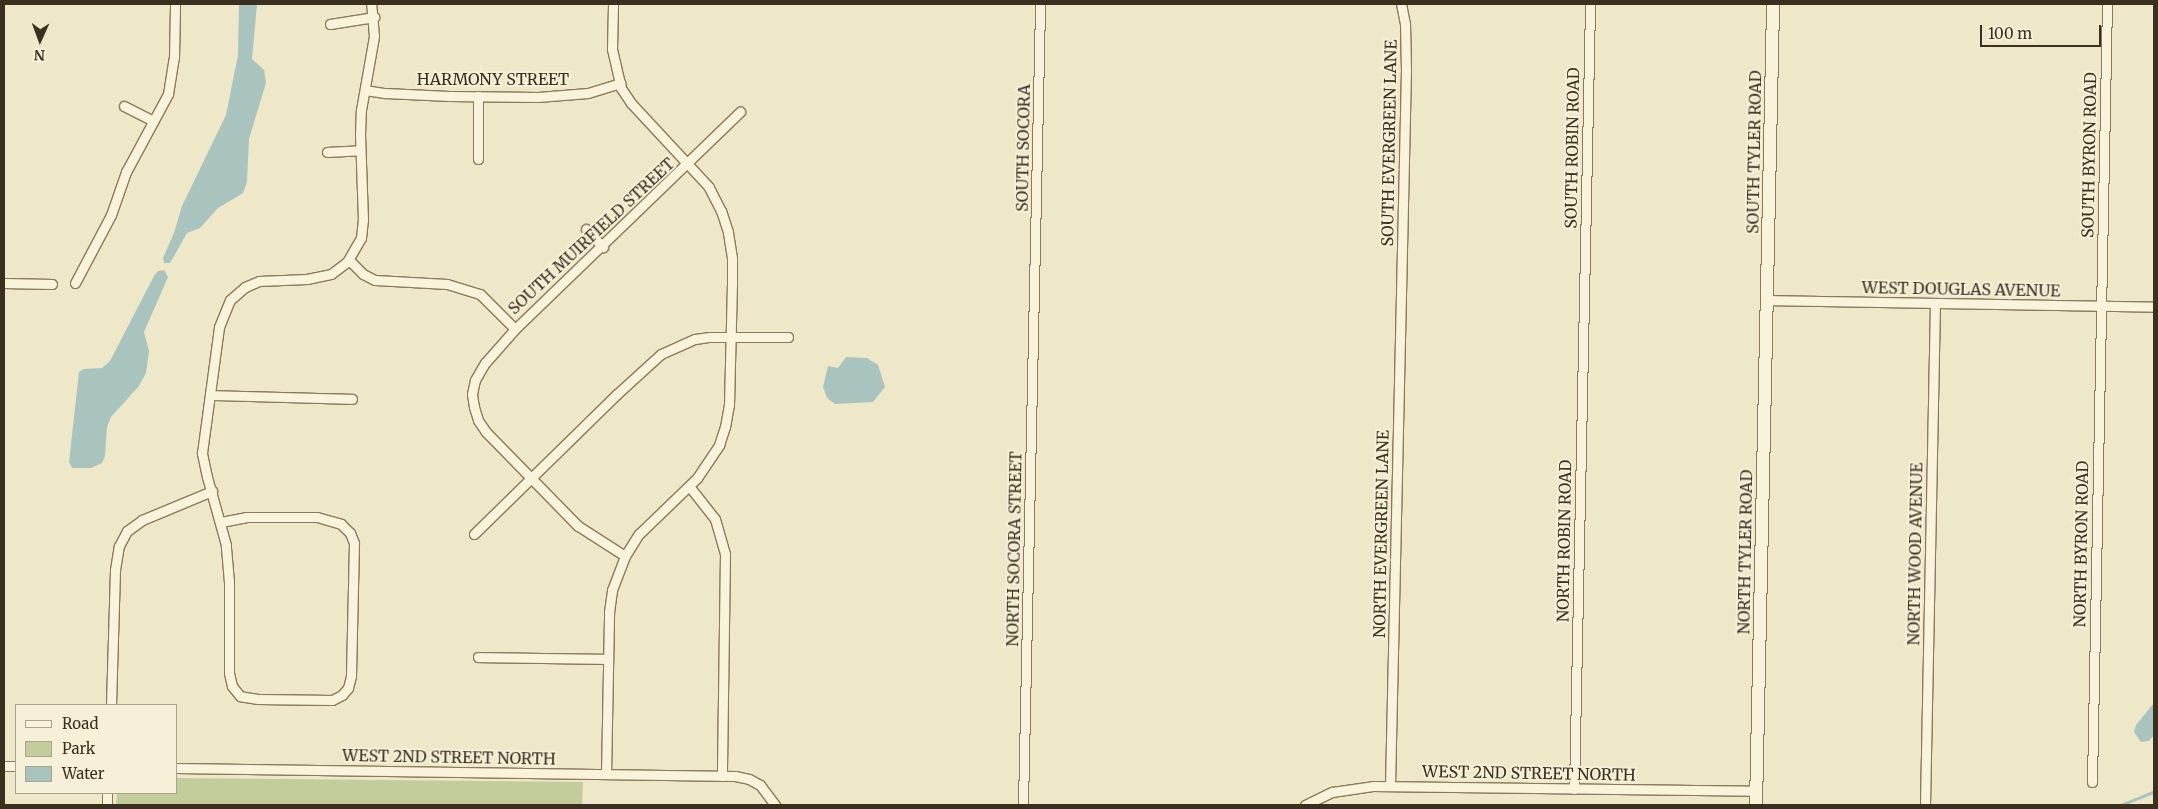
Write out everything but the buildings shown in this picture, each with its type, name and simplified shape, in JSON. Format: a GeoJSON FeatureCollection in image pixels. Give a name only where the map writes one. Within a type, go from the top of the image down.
{"type":"FeatureCollection","features":[{"type":"Feature","properties":{"kind":"main road","name":"SOUTH TYLER ROAD"},"geometry":{"type":"LineString","coordinates":[[1767,300],[1772,4]]}},
{"type":"Feature","properties":{"kind":"main road","name":"NORTH TYLER ROAD"},"geometry":{"type":"LineString","coordinates":[[1756,805],[1767,300]]}},
{"type":"Feature","properties":{"kind":"street"},"geometry":{"type":"LineString","coordinates":[[75,283],[111,216],[126,172],[168,94],[174,58],[175,4]]}},
{"type":"Feature","properties":{"kind":"street"},"geometry":{"type":"LineString","coordinates":[[221,522],[246,517],[317,517],[341,524],[350,533],[354,544],[351,676],[348,688],[342,695],[332,700],[258,700],[240,696],[232,686],[229,673],[226,545],[202,453],[219,326],[232,298],[245,286],[260,281],[320,278],[331,274],[349,260],[361,238],[363,220],[360,150],[361,110],[373,53],[374,17],[371,4]]}},
{"type":"Feature","properties":{"kind":"street"},"geometry":{"type":"LineString","coordinates":[[606,774],[609,612],[612,590],[625,556],[639,534],[689,486],[710,462],[725,427],[729,405],[732,258],[728,232],[709,187],[631,103],[620,83],[612,49],[613,4]]}},
{"type":"Feature","properties":{"kind":"street","name":"SOUTH SOCORA"},"geometry":{"type":"LineString","coordinates":[[1035,293],[1040,4]]}},
{"type":"Feature","properties":{"kind":"street","name":"SOUTH EVERGREEN LANE"},"geometry":{"type":"LineString","coordinates":[[1402,4],[1406,42],[1402,283]]}},
{"type":"Feature","properties":{"kind":"street","name":"SOUTH ROBIN ROAD"},"geometry":{"type":"LineString","coordinates":[[1584,293],[1590,4]]}},
{"type":"Feature","properties":{"kind":"street","name":"SOUTH BYRON ROAD"},"geometry":{"type":"LineString","coordinates":[[2102,306],[2107,4]]}},
{"type":"Feature","properties":{"kind":"street"},"geometry":{"type":"LineString","coordinates":[[330,24],[374,17]]}},
{"type":"Feature","properties":{"kind":"street","name":"HARMONY STREET"},"geometry":{"type":"LineString","coordinates":[[365,90],[385,93],[478,96],[566,96],[588,93],[620,83]]}},
{"type":"Feature","properties":{"kind":"street"},"geometry":{"type":"LineString","coordinates":[[478,96],[478,159]]}},
{"type":"Feature","properties":{"kind":"street"},"geometry":{"type":"LineString","coordinates":[[124,106],[153,121]]}},
{"type":"Feature","properties":{"kind":"street","name":"SOUTH MUIRFIELD STREET"},"geometry":{"type":"LineString","coordinates":[[625,556],[578,526],[530,478],[482,426],[478,420],[472,394],[478,371],[515,328],[603,246],[740,112]]}},
{"type":"Feature","properties":{"kind":"street"},"geometry":{"type":"LineString","coordinates":[[327,152],[360,150]]}},
{"type":"Feature","properties":{"kind":"street"},"geometry":{"type":"LineString","coordinates":[[586,229],[603,246]]}},
{"type":"Feature","properties":{"kind":"street"},"geometry":{"type":"LineString","coordinates":[[349,260],[363,274],[375,280],[447,284],[480,294],[515,328]]}},
{"type":"Feature","properties":{"kind":"street"},"geometry":{"type":"LineString","coordinates":[[4,283],[52,284]]}},
{"type":"Feature","properties":{"kind":"street","name":"NORTH EVERGREEN LANE"},"geometry":{"type":"LineString","coordinates":[[1390,786],[1402,283]]}},
{"type":"Feature","properties":{"kind":"street","name":"NORTH SOCORA STREET"},"geometry":{"type":"LineString","coordinates":[[1023,805],[1035,293]]}},
{"type":"Feature","properties":{"kind":"street","name":"NORTH ROBIN ROAD"},"geometry":{"type":"LineString","coordinates":[[1574,789],[1584,293]]}},
{"type":"Feature","properties":{"kind":"street","name":"WEST DOUGLAS AVENUE"},"geometry":{"type":"LineString","coordinates":[[1767,300],[2154,307]]}},
{"type":"Feature","properties":{"kind":"street","name":"NORTH WOOD AVENUE"},"geometry":{"type":"LineString","coordinates":[[1925,805],[1934,303]]}},
{"type":"Feature","properties":{"kind":"street","name":"NORTH BYRON ROAD"},"geometry":{"type":"LineString","coordinates":[[2092,782],[2102,306]]}},
{"type":"Feature","properties":{"kind":"street"},"geometry":{"type":"LineString","coordinates":[[474,534],[530,478],[661,354],[695,339],[788,337]]}},
{"type":"Feature","properties":{"kind":"street"},"geometry":{"type":"LineString","coordinates":[[210,395],[352,399]]}},
{"type":"Feature","properties":{"kind":"street"},"geometry":{"type":"LineString","coordinates":[[689,486],[715,520],[725,554],[722,776]]}},
{"type":"Feature","properties":{"kind":"street"},"geometry":{"type":"LineString","coordinates":[[111,704],[114,570],[119,546],[127,531],[142,520],[212,491]]}},
{"type":"Feature","properties":{"kind":"street"},"geometry":{"type":"LineString","coordinates":[[478,657],[608,660]]}},
{"type":"Feature","properties":{"kind":"street","name":"WEST 2ND STREET NORTH"},"geometry":{"type":"LineString","coordinates":[[178,768],[735,776],[754,782],[768,793],[775,805]]}},
{"type":"Feature","properties":{"kind":"street","name":"WEST 2ND STREET NORTH"},"geometry":{"type":"LineString","coordinates":[[1305,805],[1332,792],[1372,786],[1756,792]]}},
{"type":"Feature","properties":{"kind":"green space"},"geometry":{"type":"Polygon","coordinates":[[[178,778],[583,782],[582,805],[116,805],[117,794],[178,794],[178,778]]]}},
{"type":"Feature","properties":{"kind":"water"},"geometry":{"type":"Polygon","coordinates":[[[239,4],[257,4],[252,59],[264,70],[266,83],[249,139],[247,182],[243,193],[218,208],[200,228],[187,233],[170,263],[164,263],[163,258],[174,233],[182,206],[226,115],[238,55],[239,4]]]}},
{"type":"Feature","properties":{"kind":"water"},"geometry":{"type":"Polygon","coordinates":[[[164,270],[168,277],[144,332],[149,351],[146,373],[139,386],[111,417],[107,427],[105,456],[102,463],[91,468],[72,468],[69,462],[79,372],[84,369],[102,368],[110,361],[154,276],[158,271],[164,270]]]}},
{"type":"Feature","properties":{"kind":"water"},"geometry":{"type":"Polygon","coordinates":[[[846,357],[867,358],[878,365],[885,387],[873,402],[835,404],[827,398],[823,387],[828,366],[838,368],[846,357]]]}},
{"type":"Feature","properties":{"kind":"water"},"geometry":{"type":"Polygon","coordinates":[[[2154,703],[2154,735],[2149,741],[2141,742],[2134,732],[2136,725],[2154,703]]]}},
{"type":"Feature","properties":{"kind":"waterway"},"geometry":{"type":"LineString","coordinates":[[2121,805],[2154,792]]}}]}
